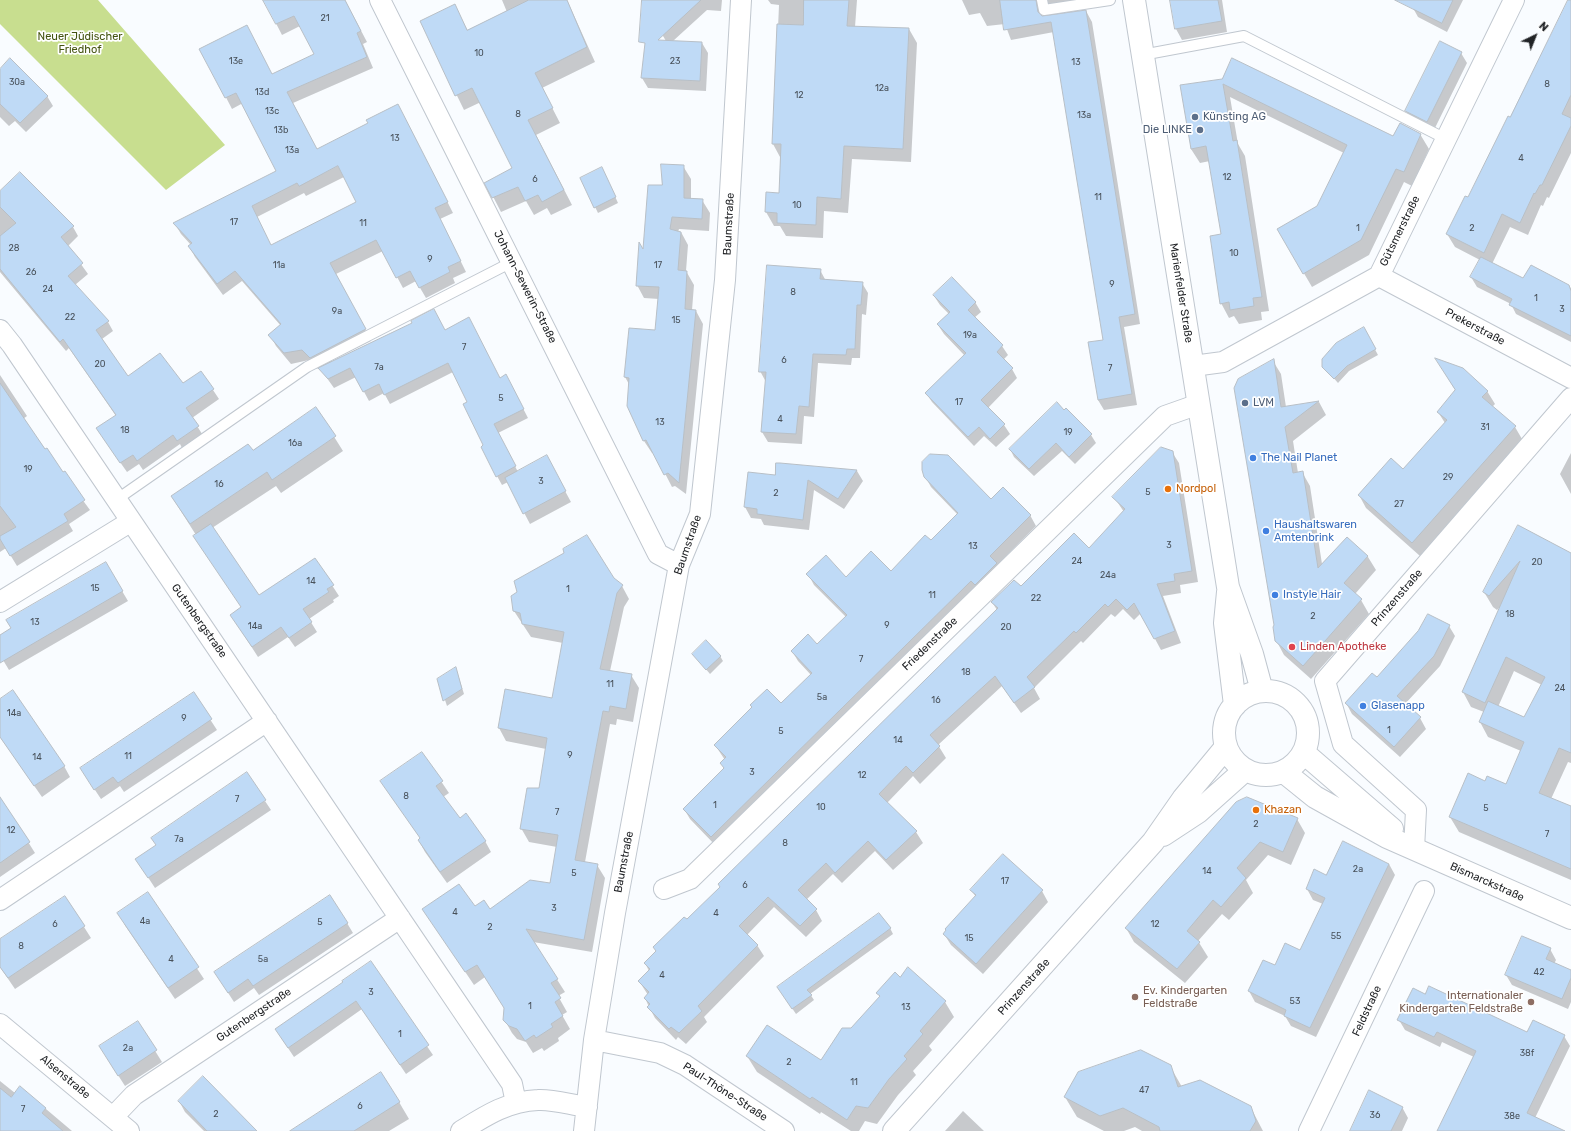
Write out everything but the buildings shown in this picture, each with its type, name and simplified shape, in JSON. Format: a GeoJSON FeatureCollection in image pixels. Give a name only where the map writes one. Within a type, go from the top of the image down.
{"type":"FeatureCollection","features":[{"type":"Feature","properties":{"kind":"street","name":"Johann-Sewerin-Straße"},"geometry":{"type":"LineString","coordinates":[[380,0],[658,554],[679,565]]}},
{"type":"Feature","properties":{"kind":"street","name":"Baumstraße"},"geometry":{"type":"LineString","coordinates":[[584,1131],[594,1040],[615,913],[679,565],[700,514],[725,280],[741,0]]}},
{"type":"Feature","properties":{"kind":"street","name":"Marienfelder Straße"},"geometry":{"type":"LineString","coordinates":[[1134,0],[1228,587],[1248,641],[1262,691]]}},
{"type":"Feature","properties":{"kind":"street","name":"Gütsmerstraße"},"geometry":{"type":"LineString","coordinates":[[1193,366],[1223,362],[1378,276],[1514,0]]}},
{"type":"Feature","properties":{"kind":"street","name":"Prekerstraße"},"geometry":{"type":"LineString","coordinates":[[1378,276],[1571,378]]}},
{"type":"Feature","properties":{"kind":"street","name":"Gutenbergstraße"},"geometry":{"type":"LineString","coordinates":[[0,330],[12,345],[130,522],[267,721],[512,1084],[516,1103]]}},
{"type":"Feature","properties":{"kind":"street","name":"Prinzenstraße"},"geometry":{"type":"LineString","coordinates":[[1409,846],[1416,810],[1343,744],[1325,681],[1571,398]]}},
{"type":"Feature","properties":{"kind":"street","name":"Friedenstraße"},"geometry":{"type":"LineString","coordinates":[[664,889],[690,879],[1164,416],[1199,404]]}},
{"type":"Feature","properties":{"kind":"street"},"geometry":{"type":"LineString","coordinates":[[0,602],[130,522]]}},
{"type":"Feature","properties":{"kind":"street","name":"Marienfelder Straße"},"geometry":{"type":"LineString","coordinates":[[1228,587],[1226,623],[1235,705]]}},
{"type":"Feature","properties":{"kind":"street"},"geometry":{"type":"LineString","coordinates":[[1262,691],[1277,692],[1291,699],[1301,709],[1308,723],[1309,738],[1304,753],[1296,764],[1284,772],[1271,776],[1257,775],[1245,770],[1234,760],[1226,747],[1224,736],[1225,724],[1235,705],[1248,695],[1262,691]]}},
{"type":"Feature","properties":{"kind":"street"},"geometry":{"type":"LineString","coordinates":[[0,900],[267,721]]}},
{"type":"Feature","properties":{"kind":"street","name":"Prinzenstraße"},"geometry":{"type":"LineString","coordinates":[[894,1131],[1153,842],[1183,799],[1226,747]]}},
{"type":"Feature","properties":{"kind":"street","name":"Bismarckstraße"},"geometry":{"type":"LineString","coordinates":[[1304,753],[1391,827],[1409,846]]}},
{"type":"Feature","properties":{"kind":"street","name":"Prinzenstraße"},"geometry":{"type":"LineString","coordinates":[[1153,842],[1198,812],[1245,770]]}},
{"type":"Feature","properties":{"kind":"street","name":"Bismarckstraße"},"geometry":{"type":"LineString","coordinates":[[1284,772],[1315,797],[1387,837],[1571,918]]}},
{"type":"Feature","properties":{"kind":"street","name":"Feldstraße"},"geometry":{"type":"LineString","coordinates":[[1309,1131],[1424,891]]}},
{"type":"Feature","properties":{"kind":"street","name":"Gutenbergstraße"},"geometry":{"type":"LineString","coordinates":[[113,1117],[134,1094],[400,918]]}},
{"type":"Feature","properties":{"kind":"street","name":"Alsenstraße"},"geometry":{"type":"LineString","coordinates":[[0,1024],[129,1131]]}},
{"type":"Feature","properties":{"kind":"street","name":"Paul-Thöne-Straße"},"geometry":{"type":"LineString","coordinates":[[594,1040],[660,1053],[685,1065],[784,1131]]}},
{"type":"Feature","properties":{"kind":"street"},"geometry":{"type":"LineString","coordinates":[[461,1131],[493,1110],[516,1103],[538,1100],[587,1107]]}},
{"type":"Feature","properties":{"kind":"lane"},"geometry":{"type":"LineString","coordinates":[[1042,0],[1044,10],[1110,0]]}},
{"type":"Feature","properties":{"kind":"lane"},"geometry":{"type":"LineString","coordinates":[[1142,55],[1244,36],[1446,139]]}},
{"type":"Feature","properties":{"kind":"lane"},"geometry":{"type":"LineString","coordinates":[[116,500],[307,368],[512,262]]}},
{"type":"Feature","properties":{"kind":"green space","name":"Neuer Jüdischer Friedhof"},"geometry":{"type":"Polygon","coordinates":[[[0,0],[98,0],[225,145],[166,190],[0,24],[0,0]]]}},
{"type":"Feature","properties":{"kind":"place","name":"Künsting AG"},"geometry":{"type":"Point","coordinates":[1195,117]}},
{"type":"Feature","properties":{"kind":"place","name":"Die LINKE"},"geometry":{"type":"Point","coordinates":[1200,130]}},
{"type":"Feature","properties":{"kind":"place","name":"LVM"},"geometry":{"type":"Point","coordinates":[1245,403]}},
{"type":"Feature","properties":{"kind":"place","name":"The Nail Planet"},"geometry":{"type":"Point","coordinates":[1253,458]}},
{"type":"Feature","properties":{"kind":"place","name":"Nordpol"},"geometry":{"type":"Point","coordinates":[1168,489]}},
{"type":"Feature","properties":{"kind":"place","name":"Haushaltswaren Amtenbrink"},"geometry":{"type":"Point","coordinates":[1266,531]}},
{"type":"Feature","properties":{"kind":"place","name":"Instyle Hair"},"geometry":{"type":"Point","coordinates":[1275,595]}},
{"type":"Feature","properties":{"kind":"place","name":"Linden Apotheke"},"geometry":{"type":"Point","coordinates":[1292,647]}},
{"type":"Feature","properties":{"kind":"place","name":"Glasenapp"},"geometry":{"type":"Point","coordinates":[1363,706]}},
{"type":"Feature","properties":{"kind":"place","name":"Khazan"},"geometry":{"type":"Point","coordinates":[1256,810]}},
{"type":"Feature","properties":{"kind":"place","name":"Ev. Kindergarten Feldstraße"},"geometry":{"type":"Point","coordinates":[1135,997]}},
{"type":"Feature","properties":{"kind":"place","name":"Internationaler Kindergarten Feldstraße"},"geometry":{"type":"Point","coordinates":[1531,1002]}}]}
